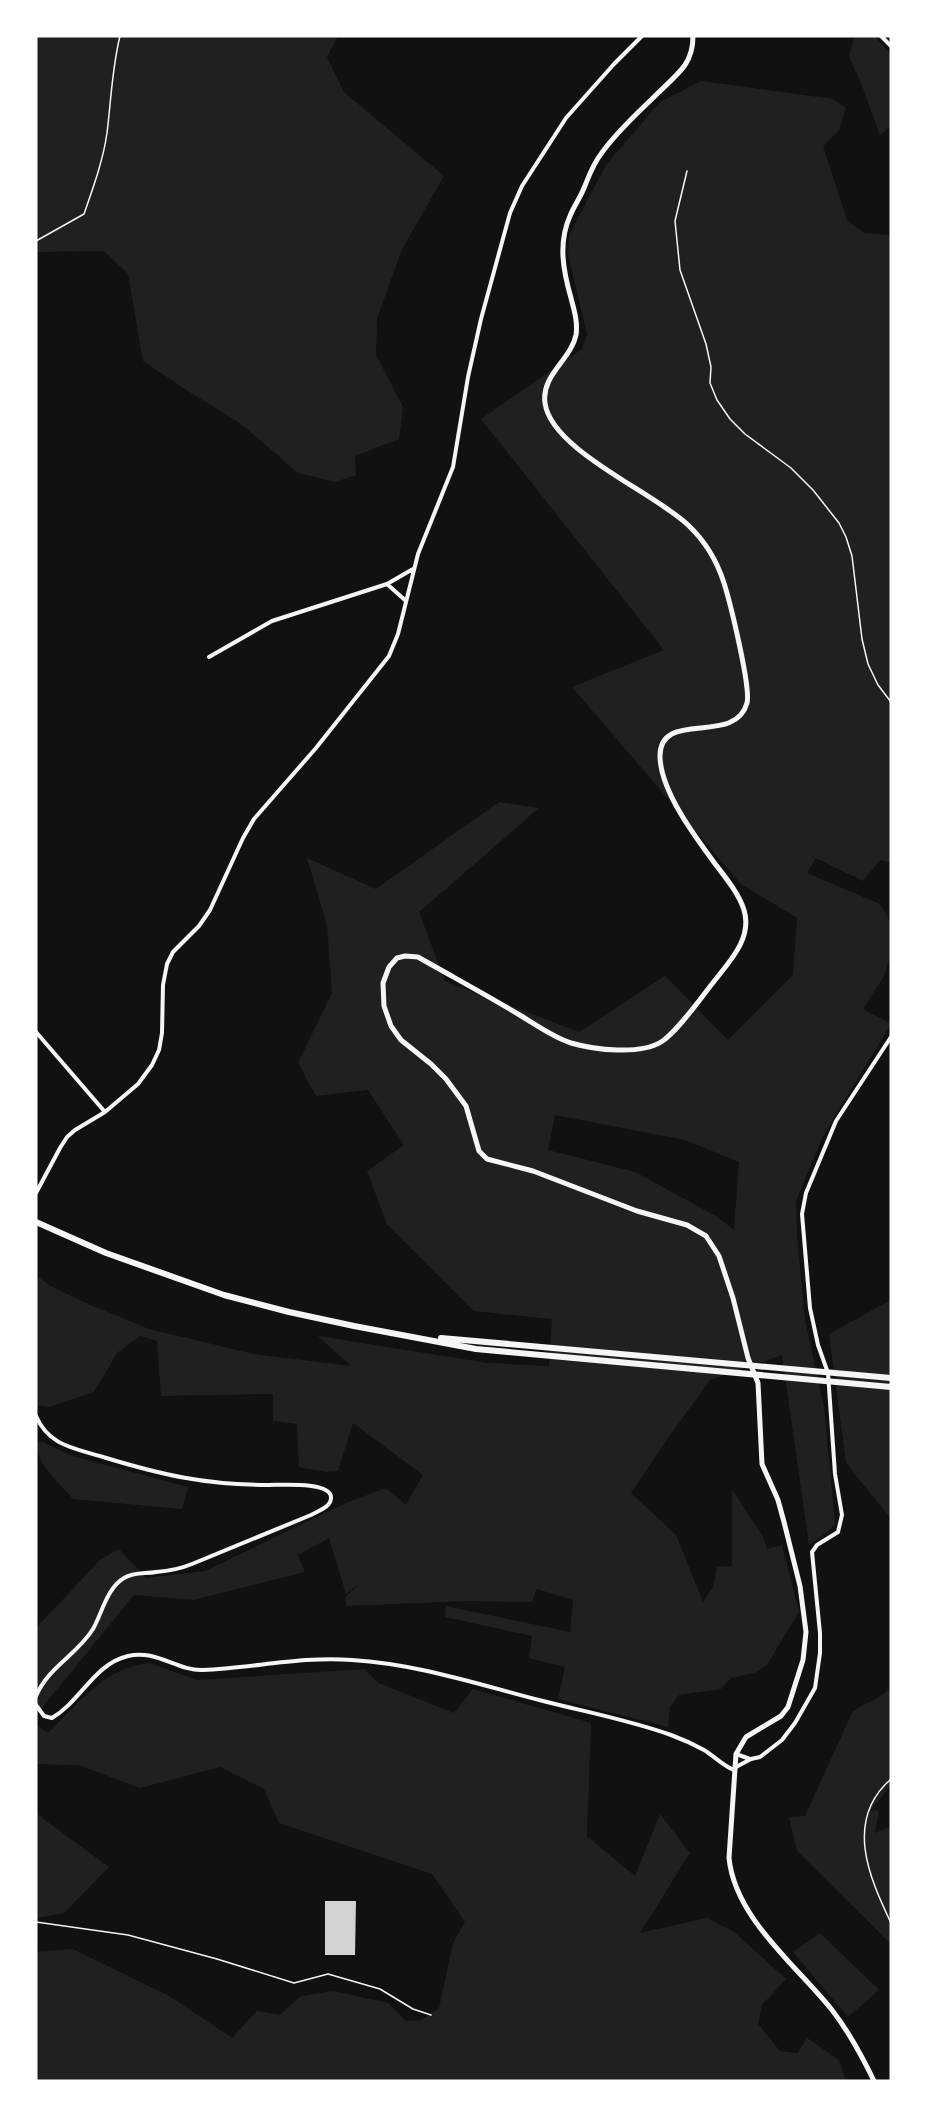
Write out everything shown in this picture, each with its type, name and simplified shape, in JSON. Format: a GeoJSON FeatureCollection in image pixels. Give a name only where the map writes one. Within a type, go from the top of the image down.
{"type":"FeatureCollection","features":[{"type":"Feature","properties":{"kind":"main road"},"geometry":{"type":"LineString","coordinates":[[36,1222],[106,1253],[224,1295],[310,1317],[476,1348],[891,1387]]}},
{"type":"Feature","properties":{"kind":"main road"},"geometry":{"type":"LineString","coordinates":[[408,1335],[891,1378]]}},
{"type":"Feature","properties":{"kind":"street"},"geometry":{"type":"LineString","coordinates":[[36,1193],[67,1137],[105,1112],[138,1084],[152,1065],[159,1050],[162,1033],[163,985],[167,964],[173,952],[199,926],[210,910],[254,819],[381,667],[398,634],[414,568],[453,467],[468,376],[510,213],[522,186],[566,118],[642,36]]}},
{"type":"Feature","properties":{"kind":"street"},"geometry":{"type":"LineString","coordinates":[[693,36],[693,44],[684,68],[631,119],[599,156],[569,217],[562,248],[563,268],[577,329],[574,343],[548,383],[544,398],[552,422],[569,440],[595,461],[667,508],[704,541],[716,561],[725,585],[746,675],[748,702],[739,717],[726,725],[684,729],[670,734],[661,745],[660,759],[664,777],[692,832],[739,899],[745,912],[744,938],[735,954],[694,1008],[663,1041],[644,1049],[598,1049],[571,1043],[551,1035],[418,957],[397,958],[389,967],[383,983],[384,1006],[391,1026],[401,1040],[446,1079],[466,1106],[479,1151],[487,1159],[533,1171],[637,1210],[687,1225],[706,1236],[719,1256],[733,1298],[748,1358],[758,1383],[762,1464],[778,1500],[784,1522],[800,1586],[806,1632],[803,1660],[788,1707],[781,1716],[746,1737],[736,1754],[730,1872],[735,1887],[748,1910],[831,2009],[861,2054],[874,2081]]}},
{"type":"Feature","properties":{"kind":"street"},"geometry":{"type":"LineString","coordinates":[[881,36],[891,46]]}},
{"type":"Feature","properties":{"kind":"street"},"geometry":{"type":"LineString","coordinates":[[209,657],[272,621],[387,584],[414,568]]}},
{"type":"Feature","properties":{"kind":"street"},"geometry":{"type":"LineString","coordinates":[[387,584],[406,601]]}},
{"type":"Feature","properties":{"kind":"street"},"geometry":{"type":"LineString","coordinates":[[36,1032],[105,1112]]}},
{"type":"Feature","properties":{"kind":"street"},"geometry":{"type":"LineString","coordinates":[[734,1769],[751,1759],[760,1757],[782,1740],[795,1723],[815,1688],[820,1634],[812,1552],[817,1545],[838,1532],[842,1515],[835,1474],[828,1373],[818,1345],[810,1308],[802,1214],[806,1193],[836,1121],[891,1037]]}},
{"type":"Feature","properties":{"kind":"street"},"geometry":{"type":"LineString","coordinates":[[36,1416],[38,1426],[63,1445],[174,1477],[232,1485],[312,1486],[325,1489],[332,1498],[328,1506],[312,1515],[178,1570],[135,1573],[123,1578],[114,1587],[92,1630],[41,1683],[36,1696]]}},
{"type":"Feature","properties":{"kind":"street"},"geometry":{"type":"LineString","coordinates":[[36,1705],[44,1716],[52,1718],[64,1711],[88,1682],[107,1666],[127,1656],[143,1654],[157,1656],[197,1670],[305,1660],[370,1661],[424,1670],[641,1726],[691,1743],[734,1769]]}},
{"type":"Feature","properties":{"kind":"street"},"geometry":{"type":"LineString","coordinates":[[736,1754],[751,1759]]}},
{"type":"Feature","properties":{"kind":"path"},"geometry":{"type":"LineString","coordinates":[[36,241],[84,214],[96,180],[106,135],[120,36]]}},
{"type":"Feature","properties":{"kind":"path"},"geometry":{"type":"LineString","coordinates":[[687,171],[675,221],[680,270],[706,344],[711,367],[710,383],[717,400],[730,419],[745,434],[791,468],[813,490],[839,522],[852,556],[862,639],[868,664],[878,685],[891,702]]}},
{"type":"Feature","properties":{"kind":"path"},"geometry":{"type":"LineString","coordinates":[[891,1779],[868,1809],[864,1826],[869,1873],[891,1923]]}},
{"type":"Feature","properties":{"kind":"path"},"geometry":{"type":"LineString","coordinates":[[36,1922],[128,1935],[294,1983],[328,1974],[380,1989],[413,2009],[431,2015]]}},
{"type":"Feature","properties":{"kind":"shaded area"},"geometry":{"type":"Polygon","coordinates":[[[36,36],[338,36],[327,57],[344,92],[444,176],[402,249],[377,319],[376,355],[403,407],[399,439],[355,456],[356,475],[335,482],[298,473],[240,423],[143,361],[128,274],[104,251],[36,252],[36,36]]]}},
{"type":"Feature","properties":{"kind":"shaded area"},"geometry":{"type":"Polygon","coordinates":[[[854,36],[874,36],[891,54],[891,126],[880,135],[849,57],[854,36]]]}},
{"type":"Feature","properties":{"kind":"shaded area"},"geometry":{"type":"Polygon","coordinates":[[[701,81],[833,99],[846,108],[839,130],[823,146],[847,220],[864,233],[891,235],[891,863],[880,860],[863,881],[816,858],[807,873],[880,904],[891,923],[891,954],[884,976],[863,1009],[891,1024],[823,1136],[796,1201],[805,1320],[824,1407],[835,1524],[809,1545],[782,1355],[710,1380],[631,1493],[676,1535],[703,1602],[713,1587],[717,1567],[732,1566],[732,1489],[763,1537],[767,1549],[782,1545],[799,1612],[767,1665],[755,1673],[731,1678],[721,1689],[679,1695],[670,1707],[668,1727],[558,1699],[565,1667],[529,1658],[532,1636],[445,1617],[446,1606],[570,1632],[573,1600],[537,1589],[532,1602],[467,1601],[346,1606],[346,1596],[362,1582],[346,1594],[329,1538],[298,1555],[305,1572],[194,1600],[134,1595],[36,1715],[36,1628],[100,1560],[119,1549],[146,1578],[205,1571],[346,1503],[386,1488],[406,1505],[423,1475],[353,1423],[338,1471],[327,1472],[299,1467],[297,1424],[273,1421],[273,1394],[161,1396],[157,1341],[140,1336],[117,1353],[94,1392],[50,1407],[38,1405],[36,1400],[36,1275],[49,1285],[88,1304],[149,1329],[254,1354],[351,1366],[318,1336],[488,1363],[549,1366],[552,1319],[474,1311],[387,1224],[367,1171],[404,1145],[368,1090],[316,1096],[298,1063],[332,993],[327,925],[307,858],[376,889],[499,802],[539,808],[419,912],[445,981],[579,1032],[665,976],[728,1040],[793,975],[797,918],[741,884],[572,687],[664,650],[481,419],[582,349],[587,334],[568,254],[569,235],[606,165],[660,102],[701,81]],[[555,1115],[548,1150],[635,1172],[716,1216],[734,1230],[739,1162],[685,1140],[555,1115]]]}},
{"type":"Feature","properties":{"kind":"shaded area"},"geometry":{"type":"Polygon","coordinates":[[[891,1300],[891,1519],[846,1463],[829,1334],[891,1300]]]}},
{"type":"Feature","properties":{"kind":"shaded area"},"geometry":{"type":"Polygon","coordinates":[[[43,1442],[72,1456],[188,1487],[182,1509],[73,1499],[39,1457],[37,1443],[43,1442]]]}},
{"type":"Feature","properties":{"kind":"shaded area"},"geometry":{"type":"Polygon","coordinates":[[[149,1663],[197,1680],[365,1669],[378,1683],[454,1713],[473,1689],[591,1723],[587,1836],[635,1876],[660,1814],[690,1853],[640,1933],[707,1918],[734,1932],[786,1979],[762,2005],[758,2024],[780,2051],[798,2053],[807,2038],[839,2060],[846,2081],[36,2081],[36,1952],[73,1949],[169,1996],[232,2038],[257,2011],[280,2015],[301,1996],[333,1991],[388,2003],[406,2021],[421,2020],[439,2008],[453,1943],[465,1922],[432,1874],[279,1823],[264,1789],[220,1767],[140,1788],[79,1765],[36,1764],[36,1724],[48,1733],[105,1680],[133,1666],[149,1663]]]}},
{"type":"Feature","properties":{"kind":"shaded area"},"geometry":{"type":"Polygon","coordinates":[[[891,1687],[891,1785],[870,1811],[879,1812],[875,1833],[890,1827],[891,1829],[891,1944],[797,1851],[789,1817],[805,1816],[853,1711],[884,1694],[891,1687]]]}},
{"type":"Feature","properties":{"kind":"shaded area"},"geometry":{"type":"Polygon","coordinates":[[[36,1801],[38,1815],[109,1867],[64,1913],[36,1918],[36,1801]]]}},
{"type":"Feature","properties":{"kind":"shaded area"},"geometry":{"type":"Polygon","coordinates":[[[820,1933],[879,1990],[848,2017],[793,1952],[820,1933]]]}},
{"type":"Feature","properties":{"kind":"building"},"geometry":{"type":"Polygon","coordinates":[[[325,1901],[356,1901],[355,1955],[325,1955],[325,1901]]]}}]}
